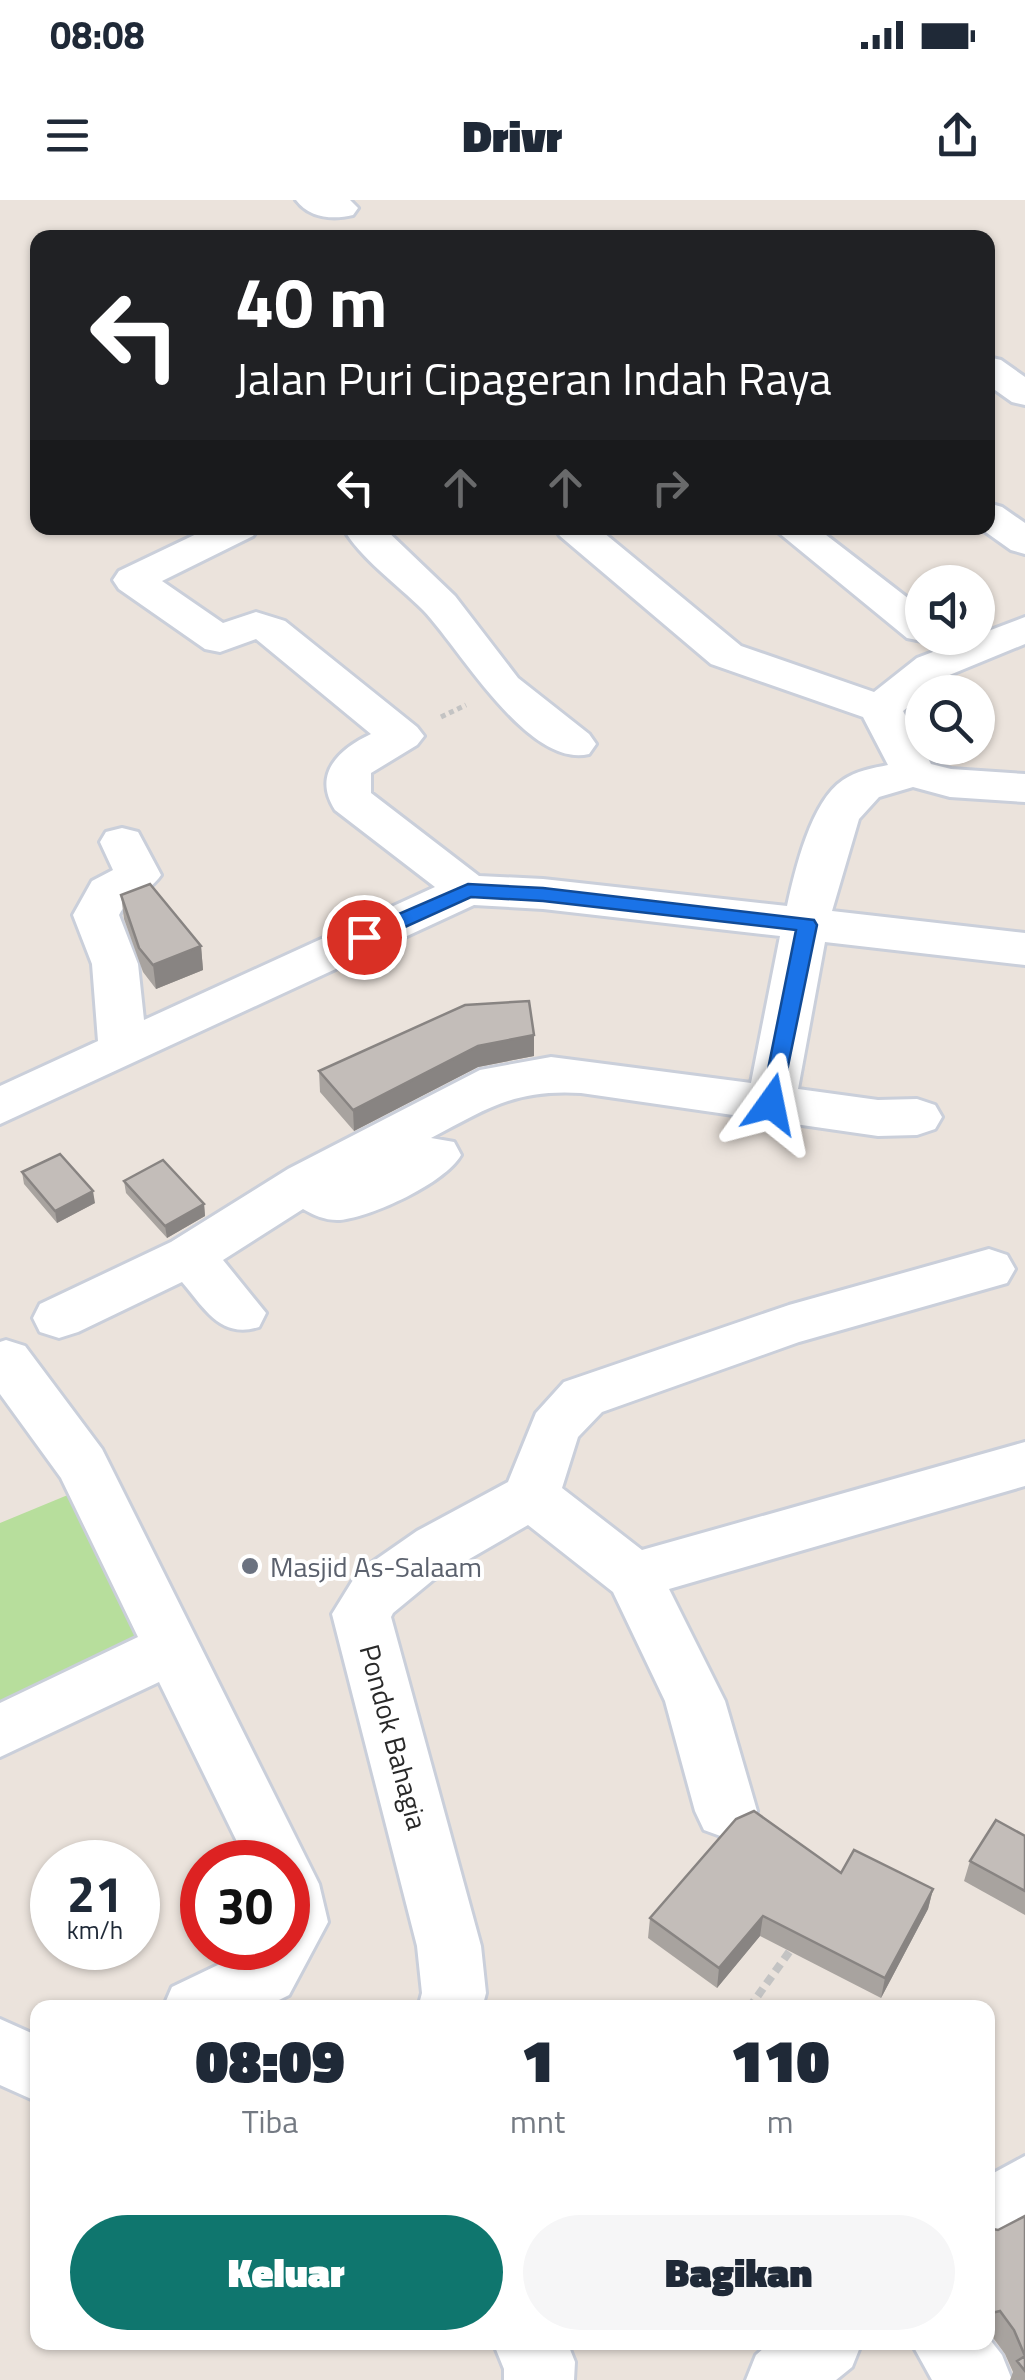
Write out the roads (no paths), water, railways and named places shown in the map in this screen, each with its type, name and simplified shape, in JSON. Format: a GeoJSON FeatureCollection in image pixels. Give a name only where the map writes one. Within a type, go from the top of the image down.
{"type":"FeatureCollection","features":[{"type":"Feature","properties":{"kind":"street"},"geometry":{"type":"LineString","coordinates":[[995,373],[1025,394]]}},
{"type":"Feature","properties":{"kind":"street"},"geometry":{"type":"LineString","coordinates":[[995,520],[1025,542]]}},
{"type":"Feature","properties":{"kind":"street"},"geometry":{"type":"LineString","coordinates":[[225,535],[132,580],[220,640],[256,624],[270,630],[402,736],[360,757],[345,774],[344,787],[351,800],[468,890]]}},
{"type":"Feature","properties":{"kind":"street"},"geometry":{"type":"LineString","coordinates":[[369,535],[441,605],[503,687],[574,744]]}},
{"type":"Feature","properties":{"kind":"street"},"geometry":{"type":"LineString","coordinates":[[582,535],[726,655],[880,708],[914,773]]}},
{"type":"Feature","properties":{"kind":"street"},"geometry":{"type":"LineString","coordinates":[[802,535],[905,616]]}},
{"type":"Feature","properties":{"kind":"street"},"geometry":{"type":"LineString","coordinates":[[995,633],[1025,629]]}},
{"type":"Feature","properties":{"kind":"street"},"geometry":{"type":"LineString","coordinates":[[880,708],[932,667],[934,655]]}},
{"type":"Feature","properties":{"kind":"street"},"geometry":{"type":"LineString","coordinates":[[771,1104],[807,925],[835,819],[851,796],[875,781],[914,773],[950,784],[1025,788]]}},
{"type":"Feature","properties":{"kind":"street"},"geometry":{"type":"LineString","coordinates":[[122,842],[138,875],[108,892],[96,915],[116,964],[123,1048]]}},
{"type":"Feature","properties":{"kind":"street"},"geometry":{"type":"LineString","coordinates":[[0,1106],[468,890],[543,894],[1025,949]]}},
{"type":"Feature","properties":{"kind":"street"},"geometry":{"type":"LineString","coordinates":[[60,1318],[189,1256],[306,1182],[498,1082],[551,1074],[581,1076],[878,1118],[917,1117]]}},
{"type":"Feature","properties":{"kind":"street"},"geometry":{"type":"LineString","coordinates":[[189,1256],[240,1313]]}},
{"type":"Feature","properties":{"kind":"street"},"geometry":{"type":"LineString","coordinates":[[726,1811],[696,1701],[634,1576],[532,1496],[555,1425],[565,1409],[584,1397],[789,1325],[989,1269]]}},
{"type":"Feature","properties":{"kind":"street"},"geometry":{"type":"LineString","coordinates":[[3,1362],[82,1465],[267,1840]]}},
{"type":"Feature","properties":{"kind":"street"},"geometry":{"type":"LineString","coordinates":[[634,1576],[1025,1464]]}},
{"type":"Feature","properties":{"kind":"street","name":"Pondok Bahagia"},"geometry":{"type":"LineString","coordinates":[[452,2000],[448,1946],[361,1614],[369,1598],[409,1566],[532,1496]]}},
{"type":"Feature","properties":{"kind":"street"},"geometry":{"type":"LineString","coordinates":[[0,1731],[170,1649]]}},
{"type":"Feature","properties":{"kind":"street"},"geometry":{"type":"LineString","coordinates":[[212,2000],[268,1970]]}},
{"type":"Feature","properties":{"kind":"street"},"geometry":{"type":"LineString","coordinates":[[0,2050],[30,2068]]}},
{"type":"Feature","properties":{"kind":"street"},"geometry":{"type":"LineString","coordinates":[[995,2213],[1025,2189]]}},
{"type":"Feature","properties":{"kind":"street"},"geometry":{"type":"LineString","coordinates":[[533,2350],[540,2362],[539,2380]]}},
{"type":"Feature","properties":{"kind":"street"},"geometry":{"type":"LineString","coordinates":[[781,2380],[817,2350]]}},
{"type":"Feature","properties":{"kind":"street"},"geometry":{"type":"LineString","coordinates":[[953,2350],[977,2380]]}},
{"type":"Feature","properties":{"kind":"place","name":"Masjid As-Salaam"},"geometry":{"type":"Point","coordinates":[250,1566]}}]}
